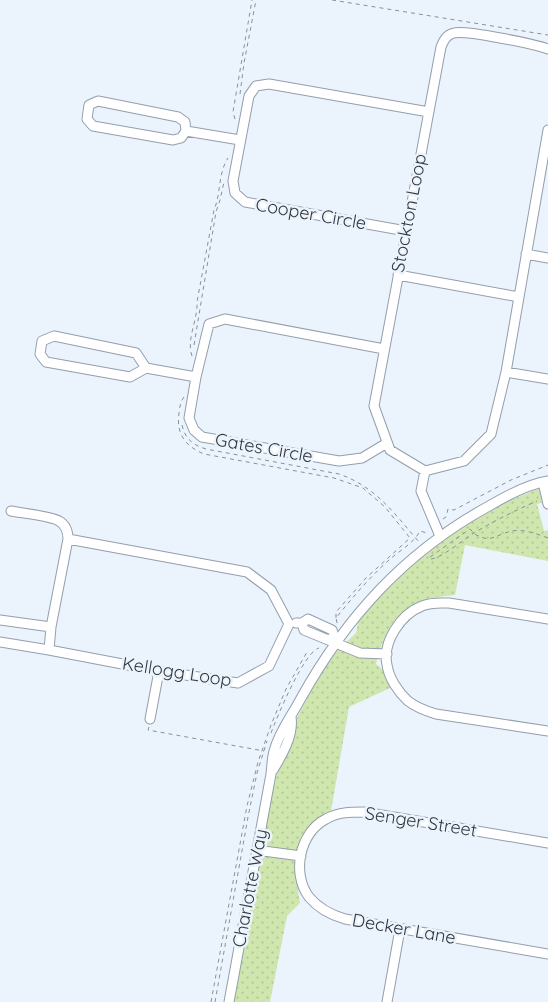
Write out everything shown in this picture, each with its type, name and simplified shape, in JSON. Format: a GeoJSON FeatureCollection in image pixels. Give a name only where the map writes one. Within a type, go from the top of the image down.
{"type":"FeatureCollection","features":[{"type":"Feature","properties":{"kind":"street","name":"Stockton Loop"},"geometry":{"type":"LineString","coordinates":[[425,471],[390,450],[374,406],[441,47],[448,35],[463,32],[548,49]]}},
{"type":"Feature","properties":{"kind":"street","name":"Cooper Circle"},"geometry":{"type":"LineString","coordinates":[[406,231],[245,202],[235,193],[233,181],[240,140],[249,96],[256,86],[269,84],[429,112]]}},
{"type":"Feature","properties":{"kind":"street"},"geometry":{"type":"LineString","coordinates":[[98,101],[178,117],[184,122],[186,131],[181,138],[173,140],[93,126],[86,119],[89,106],[98,101]]}},
{"type":"Feature","properties":{"kind":"street"},"geometry":{"type":"LineString","coordinates":[[186,131],[240,140]]}},
{"type":"Feature","properties":{"kind":"street"},"geometry":{"type":"LineString","coordinates":[[440,536],[421,491],[425,471],[464,461],[491,434],[506,372],[548,133]]}},
{"type":"Feature","properties":{"kind":"street"},"geometry":{"type":"LineString","coordinates":[[526,254],[548,258]]}},
{"type":"Feature","properties":{"kind":"street"},"geometry":{"type":"LineString","coordinates":[[398,275],[519,297]]}},
{"type":"Feature","properties":{"kind":"street","name":"Gates Circle"},"geometry":{"type":"LineString","coordinates":[[384,348],[225,319],[209,324],[196,377],[189,418],[194,430],[202,436],[339,461],[362,458],[388,443]]}},
{"type":"Feature","properties":{"kind":"street"},"geometry":{"type":"LineString","coordinates":[[146,368],[136,353],[54,336],[42,341],[40,354],[46,362],[130,377],[146,368],[196,377]]}},
{"type":"Feature","properties":{"kind":"street"},"geometry":{"type":"LineString","coordinates":[[506,372],[548,380]]}},
{"type":"Feature","properties":{"kind":"street"},"geometry":{"type":"LineString","coordinates":[[546,480],[547,501]]}},
{"type":"Feature","properties":{"kind":"street","name":"Charlotte Way"},"geometry":{"type":"LineString","coordinates":[[229,1002],[271,774],[273,753],[281,732],[310,682],[361,608],[398,571],[440,536],[464,520],[502,498],[546,480]]}},
{"type":"Feature","properties":{"kind":"street"},"geometry":{"type":"LineString","coordinates":[[11,512],[58,520],[66,527],[68,539],[51,628],[49,650]]}},
{"type":"Feature","properties":{"kind":"street"},"geometry":{"type":"LineString","coordinates":[[68,539],[248,572],[271,590],[289,624],[302,623],[308,619],[332,630],[336,642]]}},
{"type":"Feature","properties":{"kind":"street"},"geometry":{"type":"LineString","coordinates":[[548,619],[449,603],[433,603],[422,606],[410,612],[401,621],[390,638],[386,664],[398,691],[409,702],[421,709],[436,714],[548,732]]}},
{"type":"Feature","properties":{"kind":"street"},"geometry":{"type":"LineString","coordinates":[[0,620],[51,628]]}},
{"type":"Feature","properties":{"kind":"street"},"geometry":{"type":"LineString","coordinates":[[302,623],[304,630],[360,653],[387,654]]}},
{"type":"Feature","properties":{"kind":"street","name":"Kellogg Loop"},"geometry":{"type":"LineString","coordinates":[[0,642],[159,671],[238,683],[269,666],[289,624]]}},
{"type":"Feature","properties":{"kind":"street"},"geometry":{"type":"LineString","coordinates":[[150,719],[159,671]]}},
{"type":"Feature","properties":{"kind":"street","name":"Charlotte Way"},"geometry":{"type":"LineString","coordinates":[[271,774],[284,752],[292,724],[291,717]]}},
{"type":"Feature","properties":{"kind":"street","name":"Senger Street"},"geometry":{"type":"LineString","coordinates":[[301,856],[302,848],[308,836],[315,828],[325,819],[348,812],[364,812],[548,843]]}},
{"type":"Feature","properties":{"kind":"street"},"geometry":{"type":"LineString","coordinates":[[256,850],[301,856]]}},
{"type":"Feature","properties":{"kind":"street","name":"Decker Lane"},"geometry":{"type":"LineString","coordinates":[[301,856],[300,871],[309,896],[330,915],[548,954]]}},
{"type":"Feature","properties":{"kind":"street"},"geometry":{"type":"LineString","coordinates":[[387,1002],[400,929]]}},
{"type":"Feature","properties":{"kind":"path"},"geometry":{"type":"LineString","coordinates":[[236,120],[233,112],[252,0]]}},
{"type":"Feature","properties":{"kind":"path"},"geometry":{"type":"LineString","coordinates":[[332,0],[548,35]]}},
{"type":"Feature","properties":{"kind":"path"},"geometry":{"type":"LineString","coordinates":[[192,357],[189,347],[198,310],[197,302],[214,210],[217,204],[224,164],[229,157]]}},
{"type":"Feature","properties":{"kind":"path"},"geometry":{"type":"LineString","coordinates":[[186,395],[181,400],[178,419],[179,431],[193,450],[204,454],[334,478],[362,488],[385,507],[410,538]]}},
{"type":"Feature","properties":{"kind":"path"},"geometry":{"type":"LineString","coordinates":[[431,559],[437,558],[474,533],[513,511],[547,501]]}},
{"type":"Feature","properties":{"kind":"path"},"geometry":{"type":"LineString","coordinates":[[424,549],[430,557],[470,529],[487,540],[507,532],[520,530],[548,538]]}},
{"type":"Feature","properties":{"kind":"path"},"geometry":{"type":"LineString","coordinates":[[336,618],[336,612],[366,578],[410,538],[416,538]]}},
{"type":"Feature","properties":{"kind":"path"},"geometry":{"type":"LineString","coordinates":[[211,1002],[247,806],[261,750],[286,690],[308,652]]}},
{"type":"Feature","properties":{"kind":"path"},"geometry":{"type":"LineString","coordinates":[[150,719],[148,730],[273,753]]}},
{"type":"Feature","properties":{"kind":"green space"},"geometry":{"type":"Polygon","coordinates":[[[538,489],[542,491],[546,502],[537,504],[544,531],[548,530],[548,561],[465,545],[455,595],[438,597],[411,606],[393,622],[386,634],[376,664],[384,671],[390,688],[349,707],[331,811],[309,829],[302,839],[298,850],[296,875],[300,903],[287,916],[270,1002],[233,1002],[264,827],[277,774],[298,716],[327,661],[356,633],[359,618],[407,568],[448,536],[506,502],[538,489]]]}}]}
